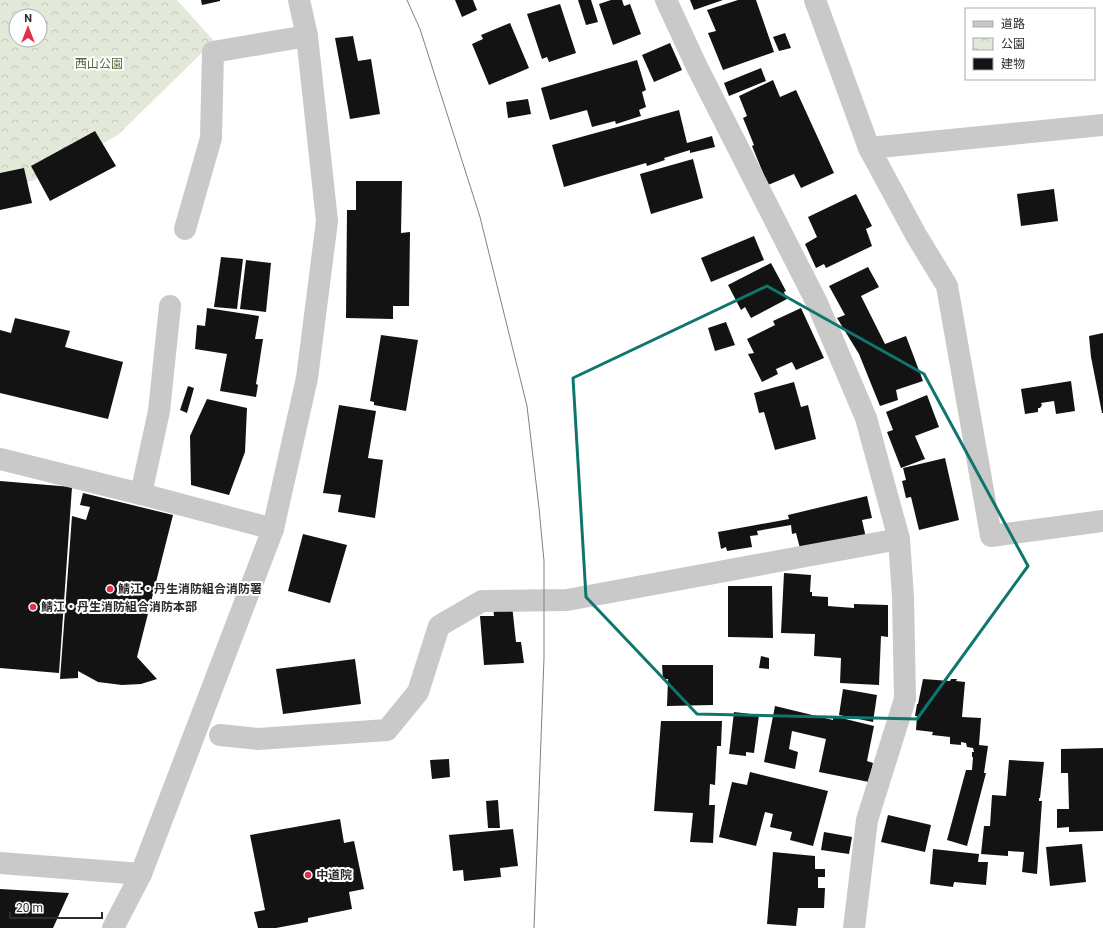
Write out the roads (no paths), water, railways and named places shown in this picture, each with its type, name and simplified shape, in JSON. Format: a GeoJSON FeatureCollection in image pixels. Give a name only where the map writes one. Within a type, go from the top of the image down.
{"type":"FeatureCollection","features":[{"type":"Feature","properties":{"kind":"street"},"geometry":{"type":"LineString","coordinates":[[113,928],[141,874],[274,529],[307,378],[327,221],[307,36],[300,0]]}},
{"type":"Feature","properties":{"kind":"street"},"geometry":{"type":"LineString","coordinates":[[666,0],[697,67],[817,303],[866,418],[899,539],[903,597],[905,699],[867,820],[854,928]]}},
{"type":"Feature","properties":{"kind":"street"},"geometry":{"type":"LineString","coordinates":[[815,0],[869,148],[916,235],[947,286],[991,536],[1103,522]]}},
{"type":"Feature","properties":{"kind":"street"},"geometry":{"type":"LineString","coordinates":[[185,230],[211,138],[213,52],[307,36]]}},
{"type":"Feature","properties":{"kind":"street"},"geometry":{"type":"LineString","coordinates":[[869,148],[1103,125]]}},
{"type":"Feature","properties":{"kind":"street"},"geometry":{"type":"LineString","coordinates":[[141,494],[159,411],[170,306]]}},
{"type":"Feature","properties":{"kind":"street"},"geometry":{"type":"LineString","coordinates":[[0,459],[274,529]]}},
{"type":"Feature","properties":{"kind":"street"},"geometry":{"type":"LineString","coordinates":[[220,735],[258,739],[387,730],[418,692],[439,626],[482,601],[567,600],[899,539]]}},
{"type":"Feature","properties":{"kind":"street"},"geometry":{"type":"LineString","coordinates":[[0,863],[141,874]]}},
{"type":"Feature","properties":{"kind":"tram line"},"geometry":{"type":"LineString","coordinates":[[407,0],[420,29],[480,217],[527,406],[544,561],[544,658],[534,928]]}},
{"type":"Feature","properties":{"kind":"place","name":"鯖江・丹生消防組合消防署"},"geometry":{"type":"Point","coordinates":[110,589]}},
{"type":"Feature","properties":{"kind":"place","name":"鯖江・丹生消防組合消防本部"},"geometry":{"type":"Point","coordinates":[33,607]}},
{"type":"Feature","properties":{"kind":"place","name":"中道院"},"geometry":{"type":"Point","coordinates":[308,875]}},
{"type":"Feature","properties":{"kind":"park label","name":"西山公園"},"geometry":{"type":"Point","coordinates":[99,64]}}]}
